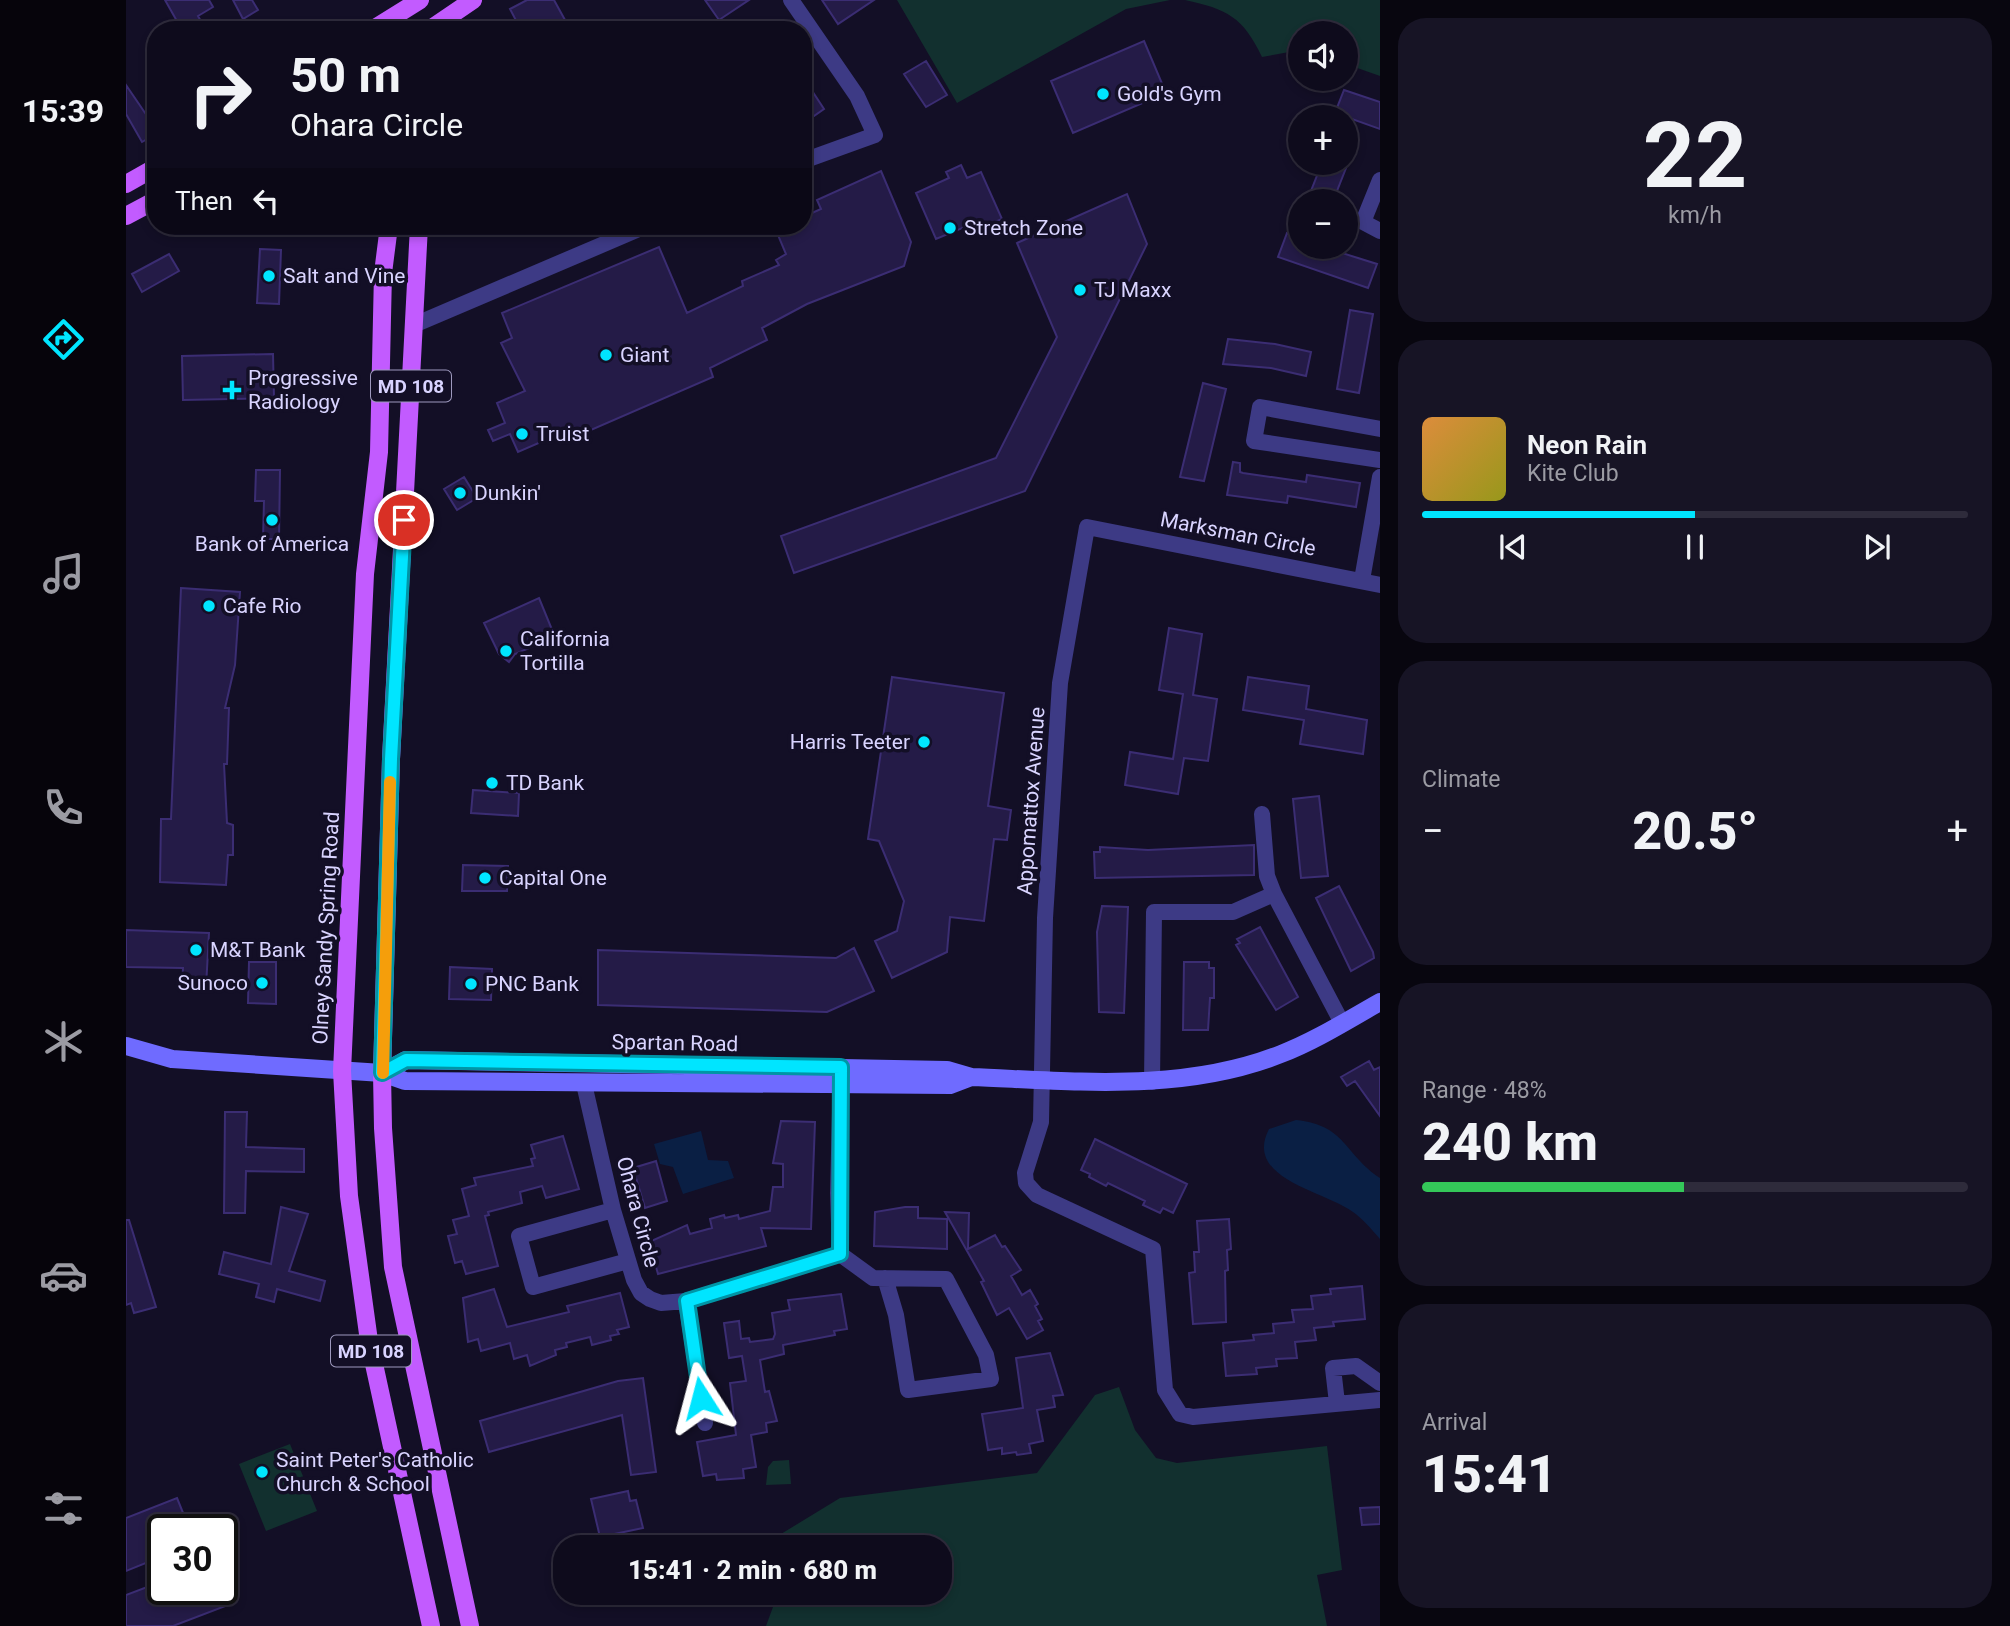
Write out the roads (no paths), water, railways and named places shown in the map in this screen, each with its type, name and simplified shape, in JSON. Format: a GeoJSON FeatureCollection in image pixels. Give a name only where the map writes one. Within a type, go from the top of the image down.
{"type":"FeatureCollection","features":[{"type":"Feature","properties":{"kind":"main road"},"geometry":{"type":"LineString","coordinates":[[400,14],[420,0]]}},
{"type":"Feature","properties":{"kind":"main road"},"geometry":{"type":"LineString","coordinates":[[430,21],[431,0]]}},
{"type":"Feature","properties":{"kind":"main road"},"geometry":{"type":"LineString","coordinates":[[442,21],[473,0]]}},
{"type":"Feature","properties":{"kind":"main road"},"geometry":{"type":"LineString","coordinates":[[126,184],[147,172]]}},
{"type":"Feature","properties":{"kind":"main road"},"geometry":{"type":"LineString","coordinates":[[126,216],[147,205]]}},
{"type":"Feature","properties":{"kind":"main road","name":"Olney Sandy Spring Road"},"geometry":{"type":"LineString","coordinates":[[388,235],[383,273],[379,452],[365,574],[342,1071],[349,1196],[369,1341],[431,1626]]}},
{"type":"Feature","properties":{"kind":"main road","name":"MD 108"},"geometry":{"type":"LineString","coordinates":[[419,235],[391,759],[382,1073],[393,1267],[470,1626]]}},
{"type":"Feature","properties":{"kind":"street"},"geometry":{"type":"LineString","coordinates":[[790,0],[805,21]]}},
{"type":"Feature","properties":{"kind":"street"},"geometry":{"type":"LineString","coordinates":[[812,32],[857,96],[875,135],[812,158]]}},
{"type":"Feature","properties":{"kind":"street"},"geometry":{"type":"LineString","coordinates":[[1380,180],[1363,222],[1380,230]]}},
{"type":"Feature","properties":{"kind":"street"},"geometry":{"type":"LineString","coordinates":[[414,325],[625,235]]}},
{"type":"Feature","properties":{"kind":"street"},"geometry":{"type":"LineString","coordinates":[[1380,429],[1260,407],[1254,440],[1380,460]]}},
{"type":"Feature","properties":{"kind":"street"},"geometry":{"type":"LineString","coordinates":[[1362,580],[1380,477]]}},
{"type":"Feature","properties":{"kind":"street","name":"Marksman Circle"},"geometry":{"type":"LineString","coordinates":[[1087,527],[1380,585]]}},
{"type":"Feature","properties":{"kind":"street","name":"Appomattox Avenue"},"geometry":{"type":"LineString","coordinates":[[1087,527],[1060,684],[1045,918],[1041,1122],[1025,1173],[1026,1183],[1037,1195],[1153,1249],[1165,1390],[1180,1414],[1193,1417],[1337,1403]]}},
{"type":"Feature","properties":{"kind":"street"},"geometry":{"type":"LineString","coordinates":[[1262,814],[1267,876],[1342,1023]]}},
{"type":"Feature","properties":{"kind":"street"},"geometry":{"type":"LineString","coordinates":[[1152,1082],[1153,912],[1233,912],[1274,894]]}},
{"type":"Feature","properties":{"kind":"street","name":"Spartan Road"},"geometry":{"type":"LineString","coordinates":[[126,1046],[172,1059],[382,1073],[405,1081],[584,1084],[947,1070],[971,1077],[1152,1082],[1207,1075],[1282,1054],[1380,1002]]}},
{"type":"Feature","properties":{"kind":"street","name":"Spartan Road"},"geometry":{"type":"LineString","coordinates":[[382,1073],[406,1060],[841,1075]]}},
{"type":"Feature","properties":{"kind":"street"},"geometry":{"type":"LineString","coordinates":[[841,1075],[838,1193],[840,1254],[873,1278],[885,1278],[946,1279],[986,1355],[991,1379],[908,1390],[897,1315],[885,1278]]}},
{"type":"Feature","properties":{"kind":"street","name":"Ohara Circle"},"geometry":{"type":"LineString","coordinates":[[584,1084],[628,1262],[641,1293],[650,1299],[661,1303],[687,1301],[840,1254]]}},
{"type":"Feature","properties":{"kind":"street"},"geometry":{"type":"LineString","coordinates":[[613,1210],[519,1236],[533,1287],[628,1262]]}},
{"type":"Feature","properties":{"kind":"street"},"geometry":{"type":"LineString","coordinates":[[687,1301],[705,1423]]}},
{"type":"Feature","properties":{"kind":"street"},"geometry":{"type":"LineString","coordinates":[[1380,1383],[1356,1366],[1333,1368],[1337,1403],[1380,1401]]}},
{"type":"Feature","properties":{"kind":"water"},"geometry":{"type":"Polygon","coordinates":[[[1296,1120],[1312,1123],[1335,1134],[1380,1178],[1380,1239],[1353,1212],[1291,1181],[1277,1172],[1267,1160],[1264,1146],[1269,1129],[1296,1120]]]}},
{"type":"Feature","properties":{"kind":"water"},"geometry":{"type":"Polygon","coordinates":[[[701,1131],[708,1160],[728,1161],[734,1178],[683,1194],[673,1167],[660,1164],[654,1144],[701,1131]]]}},
{"type":"Feature","properties":{"kind":"place","name":"Gold's Gym"},"geometry":{"type":"Point","coordinates":[1103,94]}},
{"type":"Feature","properties":{"kind":"place","name":"Stretch Zone"},"geometry":{"type":"Point","coordinates":[950,228]}},
{"type":"Feature","properties":{"kind":"place","name":"Salt and Vine"},"geometry":{"type":"Point","coordinates":[269,276]}},
{"type":"Feature","properties":{"kind":"place","name":"TJ Maxx"},"geometry":{"type":"Point","coordinates":[1080,290]}},
{"type":"Feature","properties":{"kind":"place","name":"Giant"},"geometry":{"type":"Point","coordinates":[606,355]}},
{"type":"Feature","properties":{"kind":"place","name":"Progressive Radiology"},"geometry":{"type":"Point","coordinates":[232,390]}},
{"type":"Feature","properties":{"kind":"place","name":"Truist"},"geometry":{"type":"Point","coordinates":[522,434]}},
{"type":"Feature","properties":{"kind":"place","name":"Dunkin'"},"geometry":{"type":"Point","coordinates":[460,493]}},
{"type":"Feature","properties":{"kind":"place","name":"Bank of America"},"geometry":{"type":"Point","coordinates":[272,520]}},
{"type":"Feature","properties":{"kind":"place","name":"Cafe Rio"},"geometry":{"type":"Point","coordinates":[209,606]}},
{"type":"Feature","properties":{"kind":"place","name":"California Tortilla"},"geometry":{"type":"Point","coordinates":[506,651]}},
{"type":"Feature","properties":{"kind":"place","name":"Harris Teeter"},"geometry":{"type":"Point","coordinates":[924,742]}},
{"type":"Feature","properties":{"kind":"place","name":"TD Bank"},"geometry":{"type":"Point","coordinates":[492,783]}},
{"type":"Feature","properties":{"kind":"place","name":"Capital One"},"geometry":{"type":"Point","coordinates":[485,878]}},
{"type":"Feature","properties":{"kind":"place","name":"M&T Bank"},"geometry":{"type":"Point","coordinates":[196,950]}},
{"type":"Feature","properties":{"kind":"place","name":"Sunoco"},"geometry":{"type":"Point","coordinates":[262,983]}},
{"type":"Feature","properties":{"kind":"place","name":"PNC Bank"},"geometry":{"type":"Point","coordinates":[471,984]}},
{"type":"Feature","properties":{"kind":"place","name":"Saint Peter's Catholic Church & School"},"geometry":{"type":"Point","coordinates":[262,1472]}}]}
